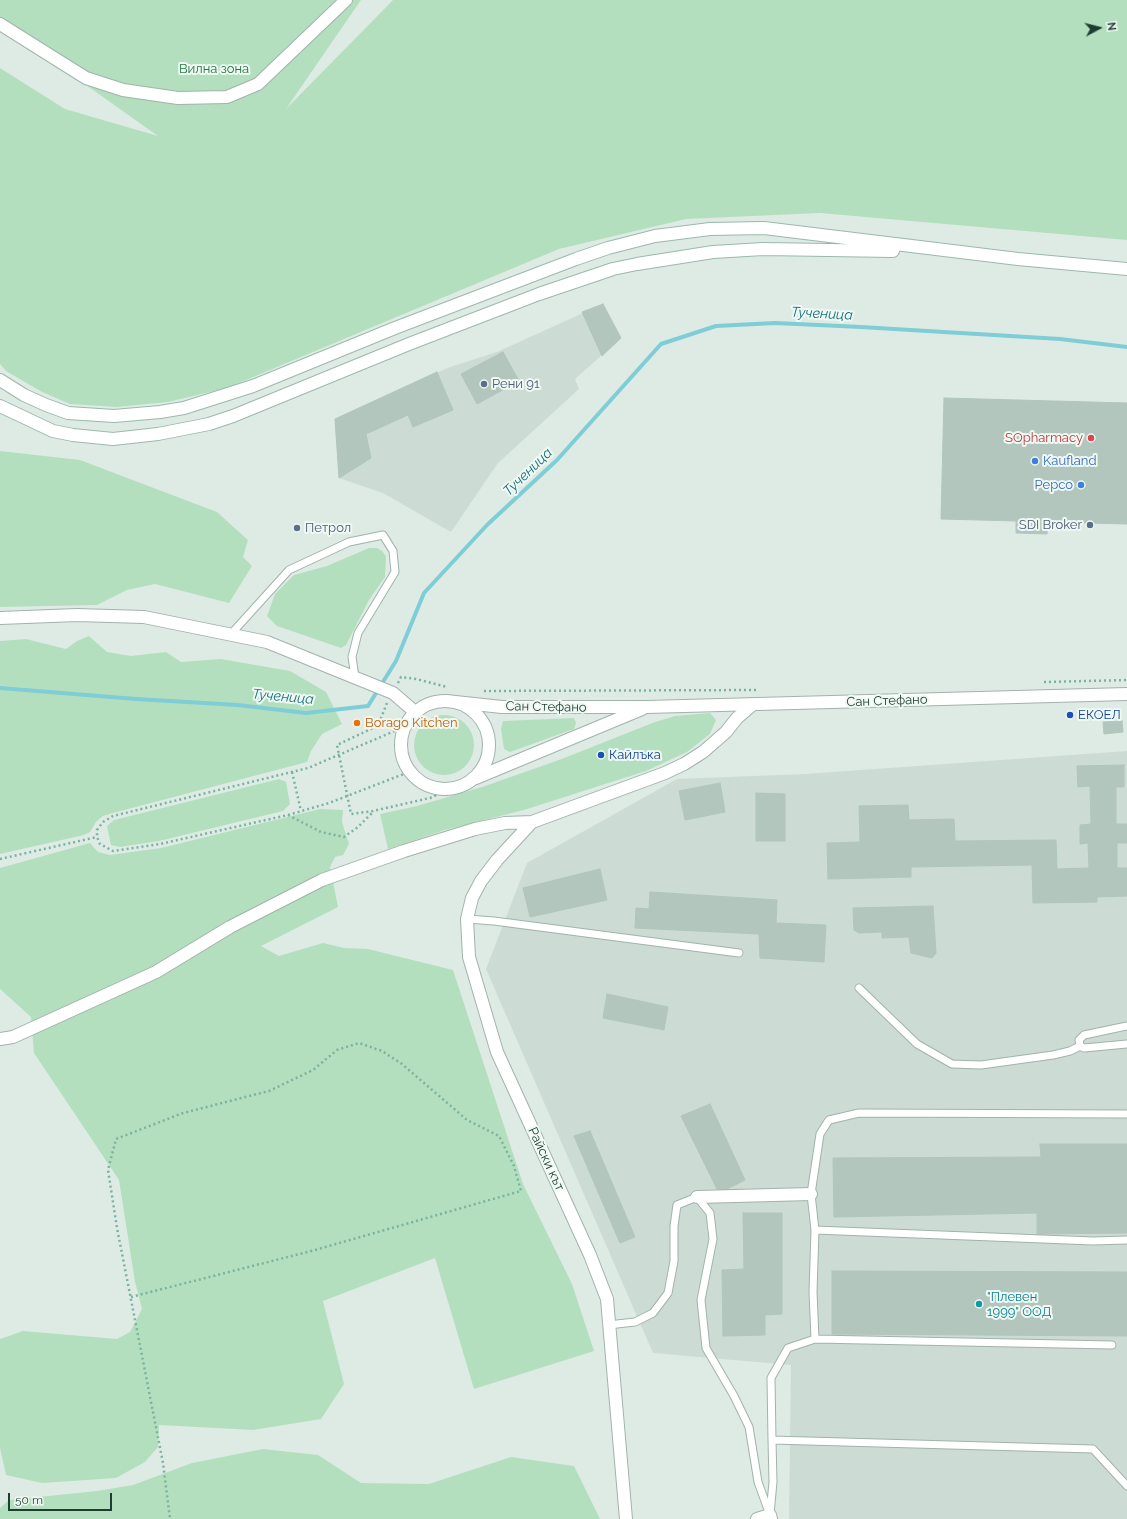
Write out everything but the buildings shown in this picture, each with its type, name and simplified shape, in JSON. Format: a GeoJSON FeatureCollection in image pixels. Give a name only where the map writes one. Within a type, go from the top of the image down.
{"type":"FeatureCollection","features":[{"type":"Feature","properties":{"kind":"street"},"geometry":{"type":"LineString","coordinates":[[0,24],[93,81],[123,90],[178,98],[227,97],[258,84],[346,0]]}},
{"type":"Feature","properties":{"kind":"street"},"geometry":{"type":"LineString","coordinates":[[0,380],[24,395],[68,413],[114,416],[160,412],[184,408],[253,386],[395,328],[576,259],[633,242],[685,231],[764,228],[951,251],[1127,269]]}},
{"type":"Feature","properties":{"kind":"street"},"geometry":{"type":"LineString","coordinates":[[0,406],[47,429],[66,434],[113,439],[158,434],[209,424],[233,416],[409,344],[540,294],[594,274],[637,264],[687,255],[740,250],[951,251]]}},
{"type":"Feature","properties":{"kind":"street"},"geometry":{"type":"LineString","coordinates":[[0,618],[77,615],[144,617],[267,642],[391,692],[416,712]]}},
{"type":"Feature","properties":{"kind":"street","name":"Сан Стефано"},"geometry":{"type":"LineString","coordinates":[[446,701],[502,706],[751,706],[1127,694]]}},
{"type":"Feature","properties":{"kind":"street"},"geometry":{"type":"LineString","coordinates":[[446,701],[459,703],[471,709],[487,730],[489,744],[488,757],[483,769],[474,779],[458,788],[440,790],[423,784],[409,772],[404,762],[401,750],[401,738],[404,727],[416,712],[430,703],[446,701]]}},
{"type":"Feature","properties":{"kind":"street"},"geometry":{"type":"LineString","coordinates":[[0,1039],[13,1037],[156,972],[230,927],[322,880],[404,851],[475,829],[505,823],[532,822],[684,764],[703,752],[726,732],[737,718],[751,706]]}},
{"type":"Feature","properties":{"kind":"street","name":"Сан Стефано"},"geometry":{"type":"LineString","coordinates":[[474,779],[647,707]]}},
{"type":"Feature","properties":{"kind":"street","name":"Райски кът"},"geometry":{"type":"LineString","coordinates":[[532,822],[497,860],[472,898],[467,920],[469,957],[497,1052],[590,1255],[606,1300],[626,1519]]}},
{"type":"Feature","properties":{"kind":"street"},"geometry":{"type":"LineString","coordinates":[[697,1197],[811,1194]]}},
{"type":"Feature","properties":{"kind":"street"},"geometry":{"type":"LineString","coordinates":[[757,1519],[770,1517]]}},
{"type":"Feature","properties":{"kind":"lane"},"geometry":{"type":"LineString","coordinates":[[231,634],[289,570],[349,542],[383,535],[392,552],[395,572],[358,633],[352,657],[354,677]]}},
{"type":"Feature","properties":{"kind":"lane"},"geometry":{"type":"LineString","coordinates":[[467,920],[494,921],[739,953]]}},
{"type":"Feature","properties":{"kind":"lane"},"geometry":{"type":"LineString","coordinates":[[859,988],[917,1044],[952,1064],[981,1065],[1053,1055],[1070,1051],[1080,1046],[1084,1048],[1127,1044]]}},
{"type":"Feature","properties":{"kind":"lane"},"geometry":{"type":"LineString","coordinates":[[1080,1046],[1079,1040],[1084,1035],[1127,1026]]}},
{"type":"Feature","properties":{"kind":"lane"},"geometry":{"type":"LineString","coordinates":[[0,1046],[13,1037]]}},
{"type":"Feature","properties":{"kind":"lane"},"geometry":{"type":"LineString","coordinates":[[815,1339],[813,1292],[815,1230],[811,1194],[820,1134],[829,1120],[859,1113],[1127,1114]]}},
{"type":"Feature","properties":{"kind":"lane"},"geometry":{"type":"LineString","coordinates":[[608,1325],[635,1322],[652,1313],[668,1293],[674,1261],[674,1226],[677,1206],[697,1197],[710,1213],[713,1239],[701,1300],[706,1348],[734,1396],[749,1427],[758,1482],[770,1517]]}},
{"type":"Feature","properties":{"kind":"lane"},"geometry":{"type":"LineString","coordinates":[[815,1230],[1093,1241],[1127,1240]]}},
{"type":"Feature","properties":{"kind":"lane"},"geometry":{"type":"LineString","coordinates":[[770,1517],[773,1482],[771,1378],[788,1348],[815,1339],[1112,1345]]}},
{"type":"Feature","properties":{"kind":"lane"},"geometry":{"type":"LineString","coordinates":[[772,1440],[1093,1449],[1127,1486]]}},
{"type":"Feature","properties":{"kind":"path"},"geometry":{"type":"LineString","coordinates":[[440,790],[434,797],[373,811],[351,814],[337,745],[371,729],[379,723],[391,692],[401,678],[416,679],[449,688]]}},
{"type":"Feature","properties":{"kind":"path"},"geometry":{"type":"LineString","coordinates":[[1042,682],[1127,680]]}},
{"type":"Feature","properties":{"kind":"path"},"geometry":{"type":"LineString","coordinates":[[478,691],[766,690]]}},
{"type":"Feature","properties":{"kind":"path"},"geometry":{"type":"LineString","coordinates":[[404,727],[308,768],[113,816],[103,822],[97,830],[97,837],[100,844],[107,848],[121,851],[160,844],[288,815],[347,796],[409,772]]}},
{"type":"Feature","properties":{"kind":"path"},"geometry":{"type":"LineString","coordinates":[[292,772],[301,811]]}},
{"type":"Feature","properties":{"kind":"path"},"geometry":{"type":"LineString","coordinates":[[288,815],[321,832],[344,837],[358,827],[373,811]]}},
{"type":"Feature","properties":{"kind":"path"},"geometry":{"type":"LineString","coordinates":[[0,859],[97,837]]}},
{"type":"Feature","properties":{"kind":"path"},"geometry":{"type":"LineString","coordinates":[[131,1297],[316,1250],[521,1192],[514,1166],[499,1136],[467,1120],[402,1064],[382,1051],[359,1043],[337,1050],[313,1070],[269,1091],[183,1113],[116,1139],[108,1170],[117,1228],[163,1463],[170,1519]]}},
{"type":"Feature","properties":{"kind":"shaded area"},"geometry":{"type":"Polygon","coordinates":[[[603,304],[621,338],[575,379],[579,389],[498,463],[451,532],[383,493],[339,478],[335,419],[450,367],[497,352],[603,304]]]}},
{"type":"Feature","properties":{"kind":"shaded area"},"geometry":{"type":"Polygon","coordinates":[[[1127,751],[1127,1519],[789,1519],[791,1365],[653,1353],[486,969],[527,863],[677,779],[805,774],[1127,751]]]}},
{"type":"Feature","properties":{"kind":"green space","name":"Вилна зона"},"geometry":{"type":"Polygon","coordinates":[[[0,0],[361,0],[286,109],[393,0],[1127,0],[1127,240],[820,213],[686,219],[559,249],[227,388],[168,402],[117,407],[70,404],[42,392],[6,371],[0,364],[0,68],[65,109],[158,136],[0,24],[0,0]]]}},
{"type":"Feature","properties":{"kind":"green space"},"geometry":{"type":"Polygon","coordinates":[[[0,451],[80,460],[217,512],[248,540],[243,557],[252,566],[229,603],[155,584],[127,590],[97,605],[0,607],[0,451]]]}},
{"type":"Feature","properties":{"kind":"green space"},"geometry":{"type":"Polygon","coordinates":[[[369,548],[377,548],[386,556],[385,577],[369,600],[346,645],[341,648],[277,626],[267,616],[275,594],[294,575],[327,566],[369,548]]]}},
{"type":"Feature","properties":{"kind":"green space"},"geometry":{"type":"Polygon","coordinates":[[[89,636],[107,652],[131,656],[166,652],[181,662],[221,659],[290,671],[326,692],[342,724],[322,734],[311,751],[307,762],[113,813],[103,816],[96,822],[90,832],[84,835],[0,854],[0,641],[26,639],[66,649],[77,641],[89,636]]]}},
{"type":"Feature","properties":{"kind":"green space"},"geometry":{"type":"Polygon","coordinates":[[[710,713],[716,720],[710,734],[687,752],[646,771],[524,810],[445,830],[388,849],[380,814],[417,806],[482,787],[559,760],[655,722],[675,716],[710,713]]]}},
{"type":"Feature","properties":{"kind":"green space"},"geometry":{"type":"Polygon","coordinates":[[[444,715],[456,717],[469,728],[472,733],[474,745],[472,757],[461,770],[456,773],[444,775],[432,773],[419,762],[416,757],[414,745],[416,733],[427,720],[432,717],[444,715]]]}},
{"type":"Feature","properties":{"kind":"green space"},"geometry":{"type":"Polygon","coordinates":[[[574,718],[576,723],[574,729],[510,752],[504,749],[501,729],[503,721],[574,718]]]}},
{"type":"Feature","properties":{"kind":"green space"},"geometry":{"type":"Polygon","coordinates":[[[279,779],[286,782],[290,804],[283,811],[159,841],[120,847],[111,845],[107,826],[114,820],[279,779]]]}},
{"type":"Feature","properties":{"kind":"green space"},"geometry":{"type":"Polygon","coordinates":[[[320,809],[343,810],[342,822],[349,844],[343,855],[335,857],[330,867],[338,907],[261,946],[279,956],[323,943],[344,948],[368,949],[453,970],[523,1184],[572,1284],[594,1351],[474,1389],[435,1258],[323,1301],[344,1384],[321,1419],[253,1430],[159,1425],[158,1447],[145,1462],[116,1478],[42,1483],[6,1475],[0,1448],[0,1339],[23,1331],[117,1339],[130,1332],[142,1309],[135,1282],[119,1180],[34,1053],[31,1017],[0,989],[0,868],[90,843],[98,852],[110,855],[161,848],[320,809]]]}},
{"type":"Feature","properties":{"kind":"green space"},"geometry":{"type":"Polygon","coordinates":[[[263,1449],[318,1455],[361,1483],[429,1484],[511,1457],[574,1466],[600,1519],[0,1519],[0,1508],[9,1500],[97,1491],[133,1485],[192,1463],[263,1449]]]}},
{"type":"Feature","properties":{"kind":"waterway","name":"Тученица"},"geometry":{"type":"LineString","coordinates":[[0,688],[136,699],[238,705],[306,713],[368,706],[396,661],[424,593],[487,525],[557,460],[661,344],[716,326],[775,323],[861,327],[1060,339],[1127,347]]}},
{"type":"Feature","properties":{"kind":"place","name":"Рени 91"},"geometry":{"type":"Point","coordinates":[484,384]}},
{"type":"Feature","properties":{"kind":"place","name":"SOpharmacy"},"geometry":{"type":"Point","coordinates":[1091,438]}},
{"type":"Feature","properties":{"kind":"place","name":"Kaufland"},"geometry":{"type":"Point","coordinates":[1035,461]}},
{"type":"Feature","properties":{"kind":"place","name":"Pepco"},"geometry":{"type":"Point","coordinates":[1081,485]}},
{"type":"Feature","properties":{"kind":"place","name":"SDI Broker"},"geometry":{"type":"Point","coordinates":[1090,525]}},
{"type":"Feature","properties":{"kind":"place","name":"Петрол"},"geometry":{"type":"Point","coordinates":[297,528]}},
{"type":"Feature","properties":{"kind":"place","name":"ЕКОЕЛ"},"geometry":{"type":"Point","coordinates":[1070,715]}},
{"type":"Feature","properties":{"kind":"place","name":"Borago Kitchen"},"geometry":{"type":"Point","coordinates":[357,723]}},
{"type":"Feature","properties":{"kind":"place","name":"Кайлъка"},"geometry":{"type":"Point","coordinates":[601,755]}},
{"type":"Feature","properties":{"kind":"place","name":"\"Плевен 1999\" ООД"},"geometry":{"type":"Point","coordinates":[979,1304]}}]}
